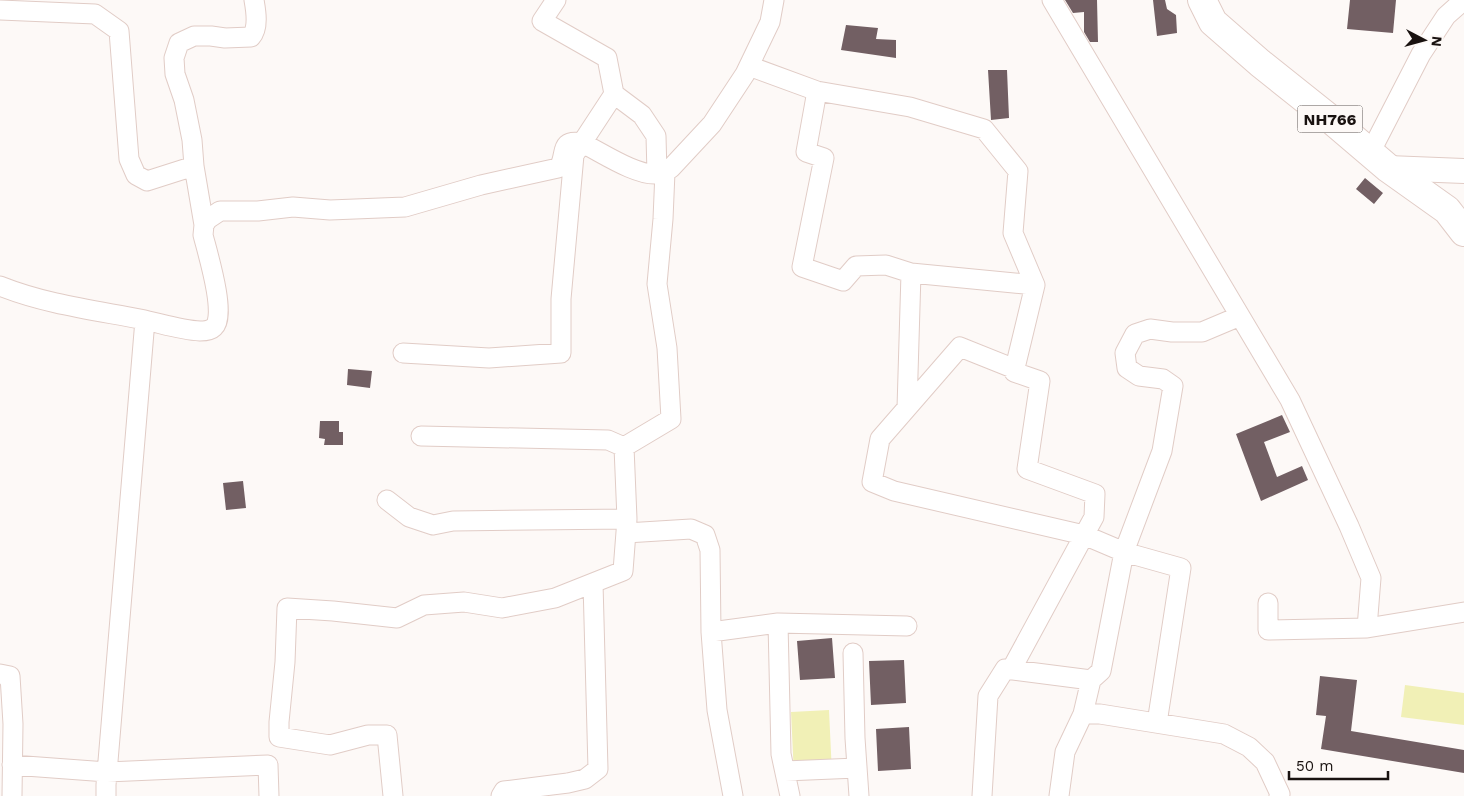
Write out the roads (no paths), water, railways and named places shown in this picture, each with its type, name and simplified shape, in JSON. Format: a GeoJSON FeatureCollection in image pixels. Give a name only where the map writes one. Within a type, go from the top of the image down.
{"type":"FeatureCollection","features":[{"type":"Feature","properties":{"kind":"highway","name":"NH766"},"geometry":{"type":"LineString","coordinates":[[1202,0],[1213,22],[1260,64],[1379,160],[1447,210],[1464,232]]}},
{"type":"Feature","properties":{"kind":"main road"},"geometry":{"type":"LineString","coordinates":[[1379,160],[1464,171]]}},
{"type":"Feature","properties":{"kind":"street"},"geometry":{"type":"LineString","coordinates":[[0,286],[31,297],[80,309],[144,320],[186,330],[202,331],[214,327],[218,321],[219,306],[203,234],[204,225],[194,166],[190,126],[184,100],[174,74],[174,58],[179,43],[194,36],[251,37],[255,33],[254,0]]}},
{"type":"Feature","properties":{"kind":"street"},"geometry":{"type":"LineString","coordinates":[[556,0],[542,21],[607,58],[614,94],[642,115],[656,136],[661,173],[663,219],[657,284],[667,348],[671,419],[624,446]]}},
{"type":"Feature","properties":{"kind":"street"},"geometry":{"type":"LineString","coordinates":[[204,225],[208,219],[220,211],[258,211],[293,207],[330,210],[405,207],[481,185],[558,168],[567,144],[575,141],[622,164],[650,174],[661,173],[671,168],[712,124],[745,74],[770,22],[774,0]]}},
{"type":"Feature","properties":{"kind":"street"},"geometry":{"type":"LineString","coordinates":[[1052,0],[1290,400],[1349,526],[1371,578],[1367,628]]}},
{"type":"Feature","properties":{"kind":"street"},"geometry":{"type":"LineString","coordinates":[[1379,160],[1421,54],[1446,16],[1464,0]]}},
{"type":"Feature","properties":{"kind":"street"},"geometry":{"type":"LineString","coordinates":[[0,10],[95,14],[119,31],[129,159],[136,175],[147,181],[194,166]]}},
{"type":"Feature","properties":{"kind":"street"},"geometry":{"type":"LineString","coordinates":[[749,66],[817,91],[910,107],[984,129],[1018,171],[1013,233],[1036,285],[1014,372],[1040,381],[1027,469],[1095,494],[1094,516],[1011,670]]}},
{"type":"Feature","properties":{"kind":"street"},"geometry":{"type":"LineString","coordinates":[[817,91],[806,152],[824,158],[802,267],[843,281],[856,266],[886,265],[912,273],[1036,285]]}},
{"type":"Feature","properties":{"kind":"street"},"geometry":{"type":"LineString","coordinates":[[403,353],[489,358],[561,353],[561,299],[574,155],[614,94]]}},
{"type":"Feature","properties":{"kind":"street"},"geometry":{"type":"LineString","coordinates":[[907,408],[912,273]]}},
{"type":"Feature","properties":{"kind":"street"},"geometry":{"type":"LineString","coordinates":[[1059,796],[1065,752],[1083,714],[1091,680],[1101,671],[1124,552],[1162,451],[1173,386],[1163,379],[1139,376],[1127,368],[1125,353],[1135,334],[1150,329],[1172,332],[1202,332],[1240,316]]}},
{"type":"Feature","properties":{"kind":"street"},"geometry":{"type":"LineString","coordinates":[[106,796],[144,320]]}},
{"type":"Feature","properties":{"kind":"street"},"geometry":{"type":"LineString","coordinates":[[1015,369],[960,347],[880,439],[872,482],[894,491],[1084,535],[1124,552],[1181,568],[1157,724]]}},
{"type":"Feature","properties":{"kind":"street"},"geometry":{"type":"LineString","coordinates":[[421,436],[608,440],[624,446]]}},
{"type":"Feature","properties":{"kind":"street"},"geometry":{"type":"LineString","coordinates":[[269,796],[268,765],[280,737],[279,722],[287,608],[397,618],[424,604],[464,602],[502,608],[555,598],[623,571],[626,526],[624,446]]}},
{"type":"Feature","properties":{"kind":"street"},"geometry":{"type":"LineString","coordinates":[[387,500],[409,517],[434,525],[452,521],[626,526],[691,529],[705,535],[710,550],[711,632],[717,710],[733,796]]}},
{"type":"Feature","properties":{"kind":"street"},"geometry":{"type":"LineString","coordinates":[[501,796],[504,791],[585,779],[598,769],[593,583]]}},
{"type":"Feature","properties":{"kind":"street"},"geometry":{"type":"LineString","coordinates":[[1268,602],[1268,630],[1367,628],[1464,612]]}},
{"type":"Feature","properties":{"kind":"street"},"geometry":{"type":"LineString","coordinates":[[711,632],[778,623],[907,626]]}},
{"type":"Feature","properties":{"kind":"street"},"geometry":{"type":"LineString","coordinates":[[778,623],[781,754],[790,796]]}},
{"type":"Feature","properties":{"kind":"street"},"geometry":{"type":"LineString","coordinates":[[853,653],[859,796]]}},
{"type":"Feature","properties":{"kind":"street"},"geometry":{"type":"LineString","coordinates":[[982,796],[988,696],[1005,669],[1091,680]]}},
{"type":"Feature","properties":{"kind":"street"},"geometry":{"type":"LineString","coordinates":[[0,674],[10,676],[14,724],[12,796]]}},
{"type":"Feature","properties":{"kind":"street"},"geometry":{"type":"LineString","coordinates":[[1083,714],[1100,714],[1224,734],[1249,747],[1265,762],[1281,795]]}},
{"type":"Feature","properties":{"kind":"street"},"geometry":{"type":"LineString","coordinates":[[280,737],[330,745],[368,735],[387,735],[393,796]]}},
{"type":"Feature","properties":{"kind":"street"},"geometry":{"type":"LineString","coordinates":[[12,765],[107,772],[268,765]]}},
{"type":"Feature","properties":{"kind":"street"},"geometry":{"type":"LineString","coordinates":[[785,771],[857,768]]}}]}
